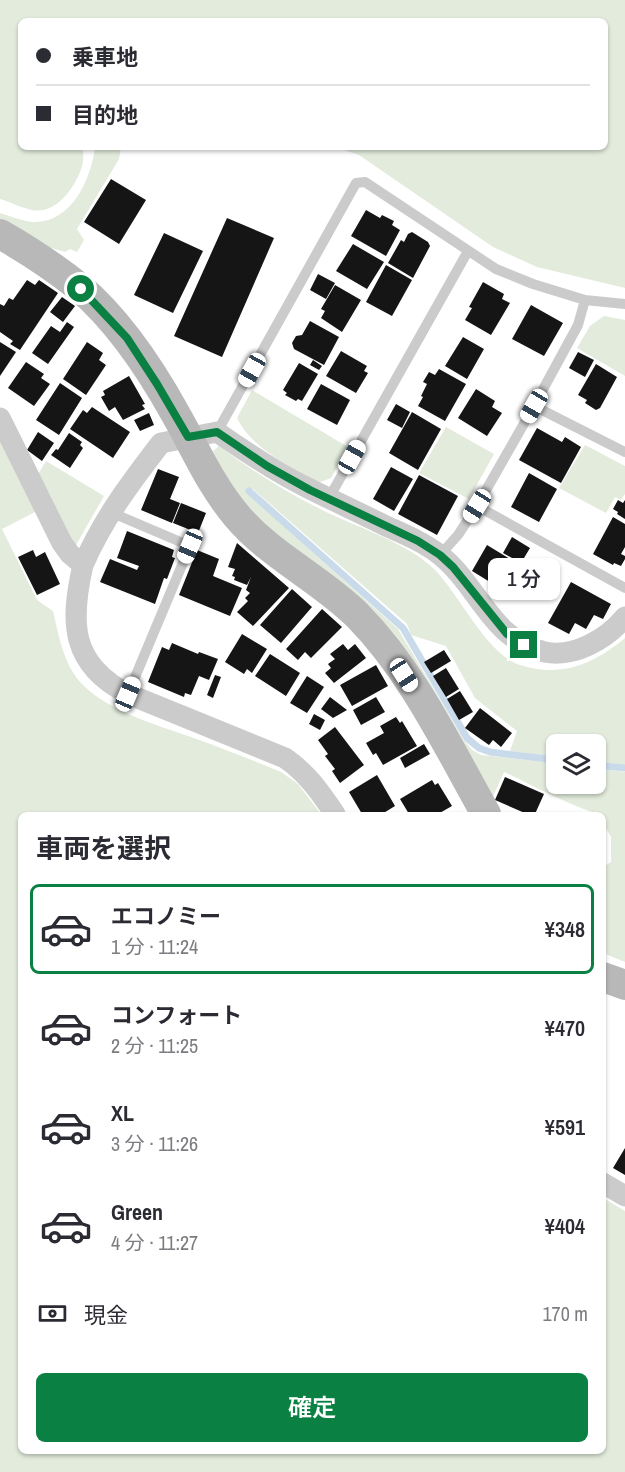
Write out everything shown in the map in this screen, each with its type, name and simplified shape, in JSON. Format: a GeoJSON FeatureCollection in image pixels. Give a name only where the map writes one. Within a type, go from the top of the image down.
{"type":"FeatureCollection","features":[{"type":"Feature","properties":{"kind":"main road"},"geometry":{"type":"LineString","coordinates":[[0,234],[50,264],[81,289],[127,338],[149,370],[203,434],[206,472],[238,517],[257,536],[335,595],[374,633],[396,661],[485,812]]}},
{"type":"Feature","properties":{"kind":"main road"},"geometry":{"type":"LineString","coordinates":[[606,978],[625,985]]}},
{"type":"Feature","properties":{"kind":"street"},"geometry":{"type":"LineString","coordinates":[[0,418],[62,543],[70,555],[83,565]]}},
{"type":"Feature","properties":{"kind":"street"},"geometry":{"type":"LineString","coordinates":[[334,812],[312,780],[285,758],[112,686],[98,674],[86,658],[78,639],[75,612],[83,565],[110,511],[161,443],[203,434],[418,541],[440,555],[453,567],[507,634],[524,645],[547,653],[570,651],[587,646],[607,634],[625,617]]}},
{"type":"Feature","properties":{"kind":"street"},"geometry":{"type":"LineString","coordinates":[[606,1185],[625,1196]]}},
{"type":"Feature","properties":{"kind":"lane"},"geometry":{"type":"LineString","coordinates":[[203,434],[356,183],[365,182],[496,269],[533,284],[585,300],[625,304]]}},
{"type":"Feature","properties":{"kind":"lane"},"geometry":{"type":"LineString","coordinates":[[329,498],[468,251]]}},
{"type":"Feature","properties":{"kind":"lane"},"geometry":{"type":"LineString","coordinates":[[440,555],[458,535],[477,506],[534,406],[578,326],[585,300]]}},
{"type":"Feature","properties":{"kind":"lane"},"geometry":{"type":"LineString","coordinates":[[534,406],[625,452]]}},
{"type":"Feature","properties":{"kind":"lane"},"geometry":{"type":"LineString","coordinates":[[477,506],[625,588]]}},
{"type":"Feature","properties":{"kind":"lane"},"geometry":{"type":"LineString","coordinates":[[110,511],[190,546],[128,694]]}},
{"type":"Feature","properties":{"kind":"green space"},"geometry":{"type":"Polygon","coordinates":[[[0,0],[625,0],[625,288],[537,267],[493,247],[359,155],[344,150],[608,150],[608,18],[18,18],[18,150],[83,150],[83,159],[79,174],[70,190],[57,204],[49,208],[32,210],[0,199],[0,0]]]}},
{"type":"Feature","properties":{"kind":"green space"},"geometry":{"type":"Polygon","coordinates":[[[95,150],[120,150],[119,159],[77,229],[84,240],[77,252],[70,249],[65,252],[41,245],[0,220],[0,213],[32,222],[46,221],[58,216],[77,198],[93,160],[95,150]]]}},
{"type":"Feature","properties":{"kind":"green space"},"geometry":{"type":"Polygon","coordinates":[[[604,316],[625,320],[625,376],[577,348],[590,326],[604,316]]]}},
{"type":"Feature","properties":{"kind":"green space"},"geometry":{"type":"Polygon","coordinates":[[[252,390],[348,447],[331,478],[318,483],[273,456],[252,439],[237,418],[252,390]]]}},
{"type":"Feature","properties":{"kind":"green space"},"geometry":{"type":"Polygon","coordinates":[[[446,427],[494,454],[469,499],[419,473],[446,427]]]}},
{"type":"Feature","properties":{"kind":"green space"},"geometry":{"type":"Polygon","coordinates":[[[0,436],[37,511],[2,529],[37,600],[53,611],[63,651],[77,678],[95,695],[121,710],[281,772],[298,784],[319,812],[18,812],[18,1454],[606,1454],[606,1200],[625,1211],[625,1472],[0,1472],[0,436]]]}},
{"type":"Feature","properties":{"kind":"green space"},"geometry":{"type":"Polygon","coordinates":[[[585,445],[625,466],[625,494],[621,500],[615,497],[606,513],[559,488],[585,445]]]}},
{"type":"Feature","properties":{"kind":"green space"},"geometry":{"type":"Polygon","coordinates":[[[219,446],[257,473],[297,497],[410,551],[433,568],[443,579],[496,649],[520,665],[549,670],[576,666],[601,655],[625,638],[625,765],[606,762],[606,734],[546,734],[546,756],[510,751],[517,731],[475,698],[446,646],[411,635],[407,624],[253,489],[246,492],[398,629],[472,750],[481,755],[546,762],[546,792],[504,772],[491,801],[285,544],[246,508],[221,470],[213,451],[219,446]]]}},
{"type":"Feature","properties":{"kind":"green space"},"geometry":{"type":"Polygon","coordinates":[[[46,461],[104,496],[76,545],[68,541],[37,476],[46,461]]]}},
{"type":"Feature","properties":{"kind":"green space"},"geometry":{"type":"Polygon","coordinates":[[[606,769],[625,772],[625,962],[606,954],[606,865],[611,862],[611,837],[606,828],[606,812],[591,812],[550,794],[606,794],[606,769]]]}},
{"type":"Feature","properties":{"kind":"building"},"geometry":{"type":"Polygon","coordinates":[[[111,179],[146,200],[119,244],[84,222],[111,179]]]}},
{"type":"Feature","properties":{"kind":"building"},"geometry":{"type":"Polygon","coordinates":[[[366,210],[380,218],[382,215],[394,221],[392,225],[400,230],[386,256],[351,236],[366,210]]]}},
{"type":"Feature","properties":{"kind":"building"},"geometry":{"type":"Polygon","coordinates":[[[227,218],[274,238],[222,357],[174,336],[227,218]]]}},
{"type":"Feature","properties":{"kind":"building"},"geometry":{"type":"Polygon","coordinates":[[[412,232],[428,242],[430,246],[413,278],[388,263],[401,240],[404,242],[408,234],[412,232]]]}},
{"type":"Feature","properties":{"kind":"building"},"geometry":{"type":"Polygon","coordinates":[[[164,233],[203,251],[173,313],[134,295],[164,233]]]}},
{"type":"Feature","properties":{"kind":"building"},"geometry":{"type":"Polygon","coordinates":[[[353,244],[384,262],[367,289],[336,271],[353,244]]]}},
{"type":"Feature","properties":{"kind":"building"},"geometry":{"type":"Polygon","coordinates":[[[386,265],[412,280],[392,316],[366,302],[386,265]]]}},
{"type":"Feature","properties":{"kind":"building"},"geometry":{"type":"Polygon","coordinates":[[[318,274],[335,283],[326,299],[310,290],[318,274]]]}},
{"type":"Feature","properties":{"kind":"building"},"geometry":{"type":"Polygon","coordinates":[[[27,280],[35,285],[39,280],[58,293],[20,350],[10,344],[13,341],[0,332],[0,304],[4,306],[9,298],[13,300],[27,280]]]}},
{"type":"Feature","properties":{"kind":"building"},"geometry":{"type":"Polygon","coordinates":[[[483,282],[504,294],[502,299],[510,303],[491,335],[465,320],[472,308],[469,307],[483,282]]]}},
{"type":"Feature","properties":{"kind":"building"},"geometry":{"type":"Polygon","coordinates":[[[335,285],[361,300],[342,332],[321,318],[325,311],[321,309],[335,285]]]}},
{"type":"Feature","properties":{"kind":"building"},"geometry":{"type":"Polygon","coordinates":[[[62,297],[75,306],[63,322],[50,312],[62,297]]]}},
{"type":"Feature","properties":{"kind":"building"},"geometry":{"type":"Polygon","coordinates":[[[531,305],[563,323],[544,356],[512,339],[531,305]]]}},
{"type":"Feature","properties":{"kind":"building"},"geometry":{"type":"Polygon","coordinates":[[[310,321],[339,337],[324,365],[294,349],[292,343],[296,336],[302,335],[310,321]]]}},
{"type":"Feature","properties":{"kind":"building"},"geometry":{"type":"Polygon","coordinates":[[[67,322],[74,327],[48,364],[32,353],[51,326],[60,332],[67,322]]]}},
{"type":"Feature","properties":{"kind":"building"},"geometry":{"type":"Polygon","coordinates":[[[463,337],[484,349],[467,379],[445,366],[463,337]]]}},
{"type":"Feature","properties":{"kind":"building"},"geometry":{"type":"Polygon","coordinates":[[[0,342],[16,352],[0,376],[0,342]]]}},
{"type":"Feature","properties":{"kind":"building"},"geometry":{"type":"Polygon","coordinates":[[[87,342],[103,353],[99,360],[106,365],[86,395],[63,379],[87,342]]]}},
{"type":"Feature","properties":{"kind":"building"},"geometry":{"type":"Polygon","coordinates":[[[341,351],[367,366],[364,371],[368,373],[356,393],[326,376],[341,351]]]}},
{"type":"Feature","properties":{"kind":"building"},"geometry":{"type":"Polygon","coordinates":[[[578,352],[594,360],[585,377],[569,368],[578,352]]]}},
{"type":"Feature","properties":{"kind":"building"},"geometry":{"type":"Polygon","coordinates":[[[313,360],[322,366],[319,370],[310,365],[313,360]]]}},
{"type":"Feature","properties":{"kind":"building"},"geometry":{"type":"Polygon","coordinates":[[[26,362],[44,374],[41,378],[50,384],[34,406],[8,388],[26,362]]]}},
{"type":"Feature","properties":{"kind":"building"},"geometry":{"type":"Polygon","coordinates":[[[299,363],[318,374],[302,401],[298,399],[296,401],[285,395],[287,393],[283,390],[299,363]]]}},
{"type":"Feature","properties":{"kind":"building"},"geometry":{"type":"Polygon","coordinates":[[[596,364],[617,377],[600,408],[596,410],[585,403],[587,400],[578,395],[596,364]]]}},
{"type":"Feature","properties":{"kind":"building"},"geometry":{"type":"Polygon","coordinates":[[[439,369],[466,384],[445,421],[418,406],[427,384],[423,382],[429,372],[435,375],[439,369]]]}},
{"type":"Feature","properties":{"kind":"building"},"geometry":{"type":"Polygon","coordinates":[[[129,376],[145,404],[142,405],[145,409],[123,420],[115,407],[109,411],[101,397],[105,395],[103,391],[129,376]]]}},
{"type":"Feature","properties":{"kind":"building"},"geometry":{"type":"Polygon","coordinates":[[[60,383],[82,398],[59,435],[36,420],[60,383]]]}},
{"type":"Feature","properties":{"kind":"building"},"geometry":{"type":"Polygon","coordinates":[[[321,384],[350,400],[337,425],[307,409],[321,384]]]}},
{"type":"Feature","properties":{"kind":"building"},"geometry":{"type":"Polygon","coordinates":[[[476,389],[495,401],[492,407],[502,413],[487,436],[458,418],[476,389]]]}},
{"type":"Feature","properties":{"kind":"building"},"geometry":{"type":"Polygon","coordinates":[[[396,404],[410,412],[402,428],[387,420],[396,404]]]}},
{"type":"Feature","properties":{"kind":"building"},"geometry":{"type":"Polygon","coordinates":[[[92,407],[130,432],[113,458],[70,429],[83,410],[87,413],[92,407]]]}},
{"type":"Feature","properties":{"kind":"building"},"geometry":{"type":"Polygon","coordinates":[[[412,412],[441,429],[418,470],[389,453],[412,412]]]}},
{"type":"Feature","properties":{"kind":"building"},"geometry":{"type":"Polygon","coordinates":[[[149,413],[154,425],[140,431],[134,420],[149,413]]]}},
{"type":"Feature","properties":{"kind":"building"},"geometry":{"type":"Polygon","coordinates":[[[537,428],[562,442],[565,437],[581,447],[561,483],[519,460],[537,428]]]}},
{"type":"Feature","properties":{"kind":"building"},"geometry":{"type":"Polygon","coordinates":[[[38,432],[54,443],[42,461],[27,450],[38,432]]]}},
{"type":"Feature","properties":{"kind":"building"},"geometry":{"type":"Polygon","coordinates":[[[69,433],[82,442],[80,445],[83,448],[70,468],[51,455],[56,449],[58,450],[69,433]]]}},
{"type":"Feature","properties":{"kind":"building"},"geometry":{"type":"Polygon","coordinates":[[[391,467],[413,479],[394,511],[373,499],[391,467]]]}},
{"type":"Feature","properties":{"kind":"building"},"geometry":{"type":"Polygon","coordinates":[[[158,469],[179,477],[170,499],[180,503],[172,523],[141,510],[158,469]]]}},
{"type":"Feature","properties":{"kind":"building"},"geometry":{"type":"Polygon","coordinates":[[[529,473],[557,489],[539,522],[511,507],[529,473]]]}},
{"type":"Feature","properties":{"kind":"building"},"geometry":{"type":"Polygon","coordinates":[[[419,475],[458,496],[437,535],[398,514],[419,475]]]}},
{"type":"Feature","properties":{"kind":"building"},"geometry":{"type":"Polygon","coordinates":[[[618,500],[623,503],[625,500],[625,519],[613,509],[618,500]]]}},
{"type":"Feature","properties":{"kind":"building"},"geometry":{"type":"Polygon","coordinates":[[[181,503],[206,513],[198,533],[173,523],[181,503]]]}},
{"type":"Feature","properties":{"kind":"building"},"geometry":{"type":"Polygon","coordinates":[[[613,517],[625,524],[625,547],[621,554],[625,556],[625,559],[621,566],[614,563],[613,565],[593,554],[613,517]]]}},
{"type":"Feature","properties":{"kind":"building"},"geometry":{"type":"Polygon","coordinates":[[[127,531],[174,550],[172,557],[175,558],[167,579],[164,578],[155,604],[100,582],[110,559],[137,570],[139,566],[117,558],[127,531]]]}},
{"type":"Feature","properties":{"kind":"building"},"geometry":{"type":"Polygon","coordinates":[[[512,537],[530,548],[521,563],[503,553],[512,537]]]}},
{"type":"Feature","properties":{"kind":"building"},"geometry":{"type":"Polygon","coordinates":[[[237,543],[289,588],[253,626],[237,612],[248,601],[245,598],[250,593],[246,590],[251,577],[247,585],[234,580],[235,577],[232,576],[235,569],[228,567],[237,543]]]}},
{"type":"Feature","properties":{"kind":"building"},"geometry":{"type":"Polygon","coordinates":[[[487,545],[518,564],[503,590],[472,571],[487,545]]]}},
{"type":"Feature","properties":{"kind":"building"},"geometry":{"type":"Polygon","coordinates":[[[33,550],[36,557],[45,552],[60,584],[37,595],[18,557],[33,550]]]}},
{"type":"Feature","properties":{"kind":"building"},"geometry":{"type":"Polygon","coordinates":[[[197,550],[219,559],[213,576],[242,588],[230,616],[179,595],[197,550]]]}},
{"type":"Feature","properties":{"kind":"building"},"geometry":{"type":"Polygon","coordinates":[[[571,582],[611,604],[603,619],[594,615],[586,629],[575,623],[569,634],[548,623],[571,582]]]}},
{"type":"Feature","properties":{"kind":"building"},"geometry":{"type":"Polygon","coordinates":[[[292,589],[312,607],[281,643],[260,625],[292,589]]]}},
{"type":"Feature","properties":{"kind":"building"},"geometry":{"type":"Polygon","coordinates":[[[322,609],[342,627],[311,658],[305,652],[298,660],[286,649],[322,609]]]}},
{"type":"Feature","properties":{"kind":"building"},"geometry":{"type":"Polygon","coordinates":[[[242,634],[267,649],[252,673],[247,669],[244,674],[225,662],[242,634]]]}},
{"type":"Feature","properties":{"kind":"building"},"geometry":{"type":"Polygon","coordinates":[[[172,643],[198,654],[199,652],[218,659],[209,680],[199,676],[191,695],[185,693],[184,697],[148,682],[162,647],[169,650],[172,643]]]}},
{"type":"Feature","properties":{"kind":"building"},"geometry":{"type":"Polygon","coordinates":[[[343,644],[348,650],[355,644],[366,658],[334,683],[325,673],[331,668],[328,664],[335,659],[330,654],[343,644]]]}},
{"type":"Feature","properties":{"kind":"building"},"geometry":{"type":"Polygon","coordinates":[[[444,650],[451,661],[431,673],[424,662],[444,650]]]}},
{"type":"Feature","properties":{"kind":"building"},"geometry":{"type":"Polygon","coordinates":[[[270,654],[300,673],[286,696],[255,676],[270,654]]]}},
{"type":"Feature","properties":{"kind":"building"},"geometry":{"type":"Polygon","coordinates":[[[376,665],[388,686],[352,706],[340,685],[376,665]]]}},
{"type":"Feature","properties":{"kind":"building"},"geometry":{"type":"Polygon","coordinates":[[[446,668],[459,689],[446,697],[433,676],[446,668]]]}},
{"type":"Feature","properties":{"kind":"building"},"geometry":{"type":"Polygon","coordinates":[[[215,675],[221,677],[213,698],[207,695],[215,675]]]}},
{"type":"Feature","properties":{"kind":"building"},"geometry":{"type":"Polygon","coordinates":[[[307,676],[324,687],[307,713],[290,703],[307,676]]]}},
{"type":"Feature","properties":{"kind":"building"},"geometry":{"type":"Polygon","coordinates":[[[460,691],[473,712],[459,720],[447,699],[460,691]]]}},
{"type":"Feature","properties":{"kind":"building"},"geometry":{"type":"Polygon","coordinates":[[[330,697],[347,710],[333,718],[321,709],[330,697]]]}},
{"type":"Feature","properties":{"kind":"building"},"geometry":{"type":"Polygon","coordinates":[[[376,697],[385,712],[361,725],[353,710],[376,697]]]}},
{"type":"Feature","properties":{"kind":"building"},"geometry":{"type":"Polygon","coordinates":[[[480,708],[512,733],[501,747],[493,740],[489,745],[465,728],[480,708]]]}},
{"type":"Feature","properties":{"kind":"building"},"geometry":{"type":"Polygon","coordinates":[[[314,714],[325,720],[320,730],[309,724],[314,714]]]}},
{"type":"Feature","properties":{"kind":"building"},"geometry":{"type":"Polygon","coordinates":[[[396,717],[400,723],[402,721],[417,746],[383,765],[366,743],[384,733],[380,726],[396,717]]]}},
{"type":"Feature","properties":{"kind":"building"},"geometry":{"type":"Polygon","coordinates":[[[335,727],[364,765],[340,783],[332,771],[335,769],[325,756],[328,754],[318,740],[335,727]]]}},
{"type":"Feature","properties":{"kind":"building"},"geometry":{"type":"Polygon","coordinates":[[[424,744],[430,754],[405,768],[400,758],[424,744]]]}},
{"type":"Feature","properties":{"kind":"building"},"geometry":{"type":"Polygon","coordinates":[[[377,775],[395,806],[385,812],[361,812],[349,792],[377,775]]]}},
{"type":"Feature","properties":{"kind":"building"},"geometry":{"type":"Polygon","coordinates":[[[505,777],[544,794],[536,812],[522,812],[495,800],[505,777]]]}},
{"type":"Feature","properties":{"kind":"building"},"geometry":{"type":"Polygon","coordinates":[[[432,780],[435,785],[438,783],[452,806],[442,812],[408,812],[400,799],[432,780]]]}},
{"type":"Feature","properties":{"kind":"building"},"geometry":{"type":"Polygon","coordinates":[[[625,1148],[625,1175],[613,1168],[625,1148]]]}},
{"type":"Feature","properties":{"kind":"waterway"},"geometry":{"type":"LineString","coordinates":[[249,491],[403,628],[467,738],[479,748],[490,752],[546,759]]}},
{"type":"Feature","properties":{"kind":"waterway"},"geometry":{"type":"LineString","coordinates":[[606,766],[625,768]]}},
{"type":"Feature","properties":{"kind":"route"},"geometry":{"type":"LineString","coordinates":[[81,289],[127,338],[149,370],[188,437],[217,432],[267,466],[310,490],[418,541],[440,555],[453,567],[507,634],[524,645]]}}]}
